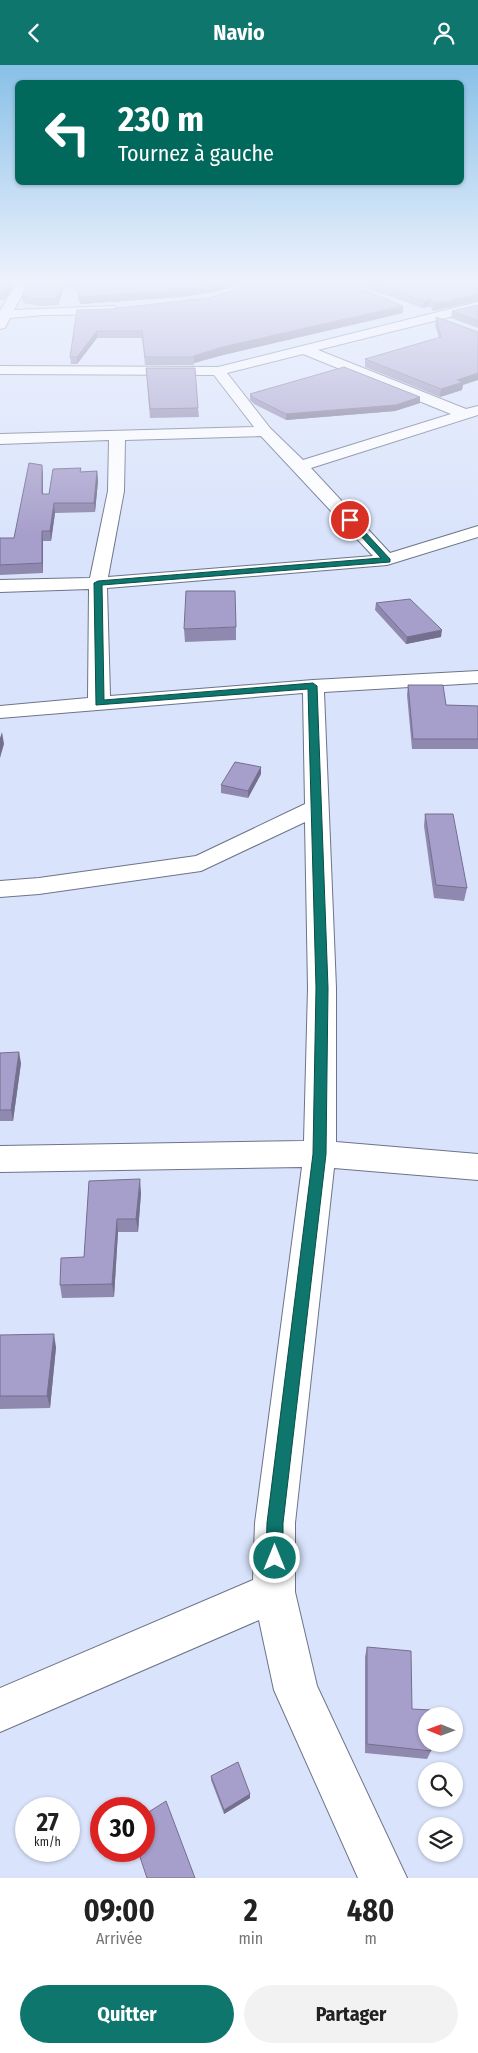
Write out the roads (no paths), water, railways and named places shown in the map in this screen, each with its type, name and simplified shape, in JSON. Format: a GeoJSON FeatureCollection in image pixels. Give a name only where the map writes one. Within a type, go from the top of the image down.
{"type":"FeatureCollection","features":[{"type":"Feature","properties":{"kind":"street"},"geometry":{"type":"LineString","coordinates":[[0,370],[218,371],[241,366]]}},
{"type":"Feature","properties":{"kind":"street"},"geometry":{"type":"LineString","coordinates":[[348,366],[472,412]]}},
{"type":"Feature","properties":{"kind":"street"},"geometry":{"type":"LineString","coordinates":[[218,371],[265,431],[300,465],[387,560]]}},
{"type":"Feature","properties":{"kind":"street"},"geometry":{"type":"LineString","coordinates":[[300,465],[472,412]]}},
{"type":"Feature","properties":{"kind":"street"},"geometry":{"type":"LineString","coordinates":[[0,439],[117,437],[265,431]]}},
{"type":"Feature","properties":{"kind":"street"},"geometry":{"type":"LineString","coordinates":[[99,703],[98,583],[116,491],[117,437]]}},
{"type":"Feature","properties":{"kind":"street"},"geometry":{"type":"LineString","coordinates":[[0,586],[98,583],[387,560],[478,531]]}},
{"type":"Feature","properties":{"kind":"street"},"geometry":{"type":"LineString","coordinates":[[0,712],[313,686],[478,677]]}},
{"type":"Feature","properties":{"kind":"street"},"geometry":{"type":"LineString","coordinates":[[313,686],[322,988],[320,1154],[275,1523],[274,1592],[296,1690],[383,1878]]}},
{"type":"Feature","properties":{"kind":"street"},"geometry":{"type":"LineString","coordinates":[[0,889],[39,886],[201,863],[318,807]]}},
{"type":"Feature","properties":{"kind":"street"},"geometry":{"type":"LineString","coordinates":[[0,1159],[320,1154],[478,1167]]}},
{"type":"Feature","properties":{"kind":"street"},"geometry":{"type":"LineString","coordinates":[[0,1710],[274,1592]]}}]}
